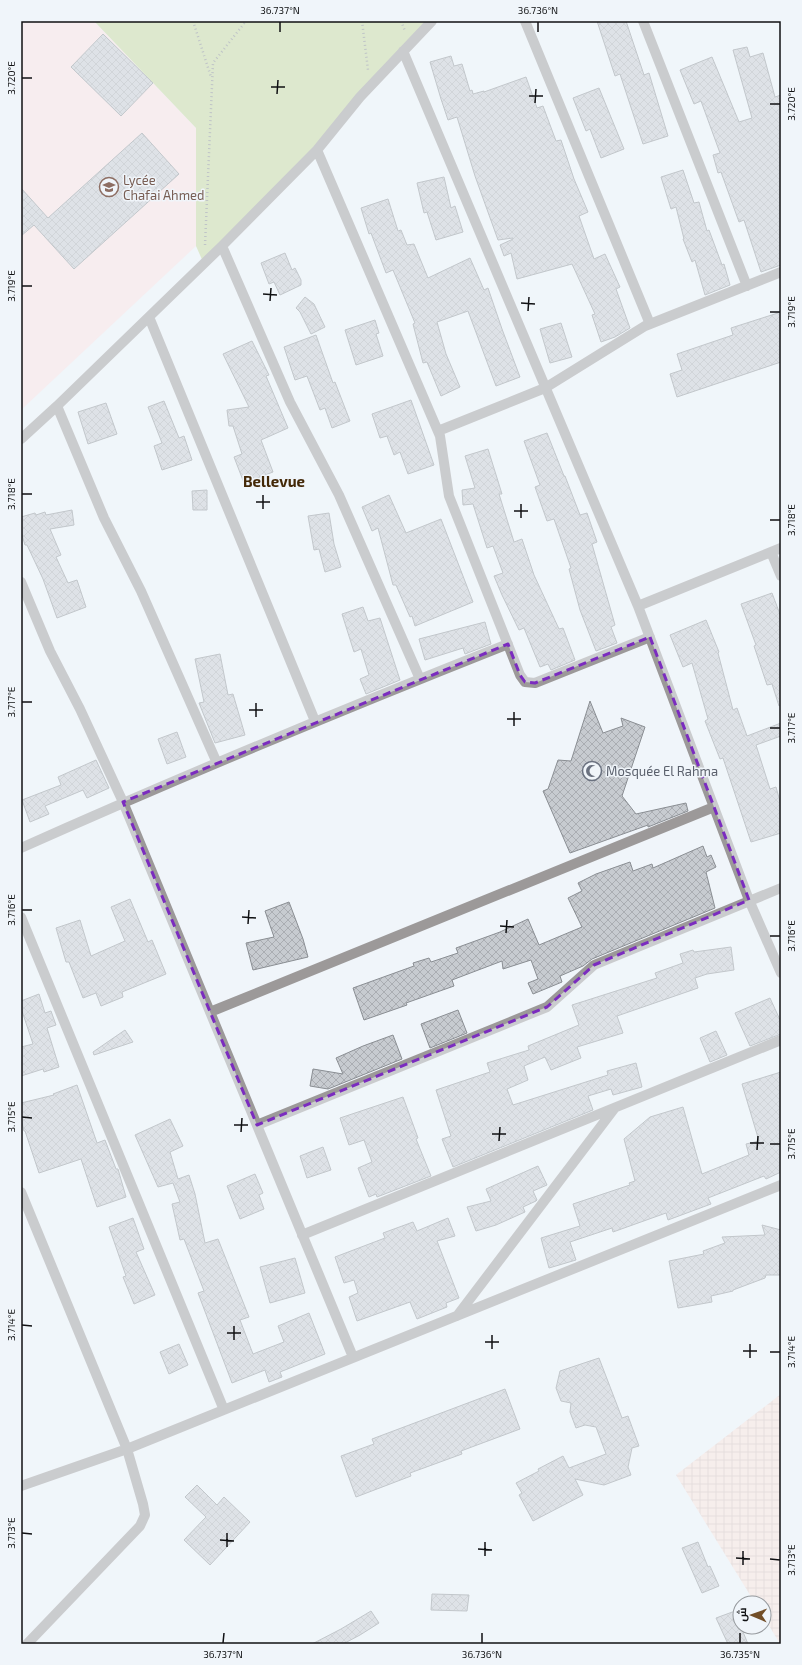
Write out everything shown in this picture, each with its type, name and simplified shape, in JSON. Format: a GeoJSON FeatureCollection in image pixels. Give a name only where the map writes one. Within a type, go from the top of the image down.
{"type":"FeatureCollection","features":[{"type":"Feature","properties":{"kind":"street"},"geometry":{"type":"LineString","coordinates":[[21,439],[204,264],[317,150],[370,86],[432,21]]}},
{"type":"Feature","properties":{"kind":"street"},"geometry":{"type":"LineString","coordinates":[[525,21],[650,324]]}},
{"type":"Feature","properties":{"kind":"street"},"geometry":{"type":"LineString","coordinates":[[643,21],[747,286]]}},
{"type":"Feature","properties":{"kind":"street"},"geometry":{"type":"LineString","coordinates":[[404,51],[638,606],[749,900],[781,973]]}},
{"type":"Feature","properties":{"kind":"street"},"geometry":{"type":"LineString","coordinates":[[317,150],[438,431],[449,496],[520,675],[525,682],[535,683],[650,637]]}},
{"type":"Feature","properties":{"kind":"street"},"geometry":{"type":"LineString","coordinates":[[222,246],[290,402],[339,495],[420,679]]}},
{"type":"Feature","properties":{"kind":"street"},"geometry":{"type":"LineString","coordinates":[[438,431],[545,388],[650,324],[781,272]]}},
{"type":"Feature","properties":{"kind":"street"},"geometry":{"type":"LineString","coordinates":[[148,318],[315,722]]}},
{"type":"Feature","properties":{"kind":"street"},"geometry":{"type":"LineString","coordinates":[[57,406],[104,518],[140,591],[217,762]]}},
{"type":"Feature","properties":{"kind":"street"},"geometry":{"type":"LineString","coordinates":[[638,606],[781,548]]}},
{"type":"Feature","properties":{"kind":"street"},"geometry":{"type":"LineString","coordinates":[[771,552],[781,576]]}},
{"type":"Feature","properties":{"kind":"street"},"geometry":{"type":"LineString","coordinates":[[21,582],[50,651],[80,709],[123,802],[354,1357]]}},
{"type":"Feature","properties":{"kind":"street"},"geometry":{"type":"LineString","coordinates":[[21,848],[217,762],[508,644]]}},
{"type":"Feature","properties":{"kind":"street"},"geometry":{"type":"LineString","coordinates":[[210,1012],[714,807]]}},
{"type":"Feature","properties":{"kind":"street"},"geometry":{"type":"LineString","coordinates":[[257,1125],[547,1007],[594,965],[781,888]]}},
{"type":"Feature","properties":{"kind":"street"},"geometry":{"type":"LineString","coordinates":[[21,917],[224,1410]]}},
{"type":"Feature","properties":{"kind":"street"},"geometry":{"type":"LineString","coordinates":[[302,1235],[781,1040]]}},
{"type":"Feature","properties":{"kind":"street"},"geometry":{"type":"LineString","coordinates":[[457,1316],[615,1108]]}},
{"type":"Feature","properties":{"kind":"street"},"geometry":{"type":"LineString","coordinates":[[21,1486],[127,1449],[781,1185]]}},
{"type":"Feature","properties":{"kind":"street"},"geometry":{"type":"LineString","coordinates":[[22,1195],[127,1449],[144,1504],[145,1515],[140,1526],[27,1644]]}},
{"type":"Feature","properties":{"kind":"path"},"geometry":{"type":"LineString","coordinates":[[193,21],[212,79]]}},
{"type":"Feature","properties":{"kind":"path"},"geometry":{"type":"LineString","coordinates":[[204,264],[213,63],[246,21]]}},
{"type":"Feature","properties":{"kind":"path"},"geometry":{"type":"LineString","coordinates":[[362,21],[370,86]]}},
{"type":"Feature","properties":{"kind":"highlighted area"},"geometry":{"type":"Polygon","coordinates":[[[650,637],[749,900],[594,965],[547,1007],[257,1125],[123,802],[508,644],[520,675],[525,682],[535,683],[650,637]]]}},
{"type":"Feature","properties":{"kind":"shaded area","name":"Lycée Chafai Ahmed"},"geometry":{"type":"Polygon","coordinates":[[[21,21],[94,21],[196,128],[196,246],[21,410],[21,21]]]}},
{"type":"Feature","properties":{"kind":"shaded area"},"geometry":{"type":"Polygon","coordinates":[[[781,1394],[781,1644],[772,1630],[772,1595],[750,1595],[676,1475],[781,1394]]]}},
{"type":"Feature","properties":{"kind":"green space"},"geometry":{"type":"Polygon","coordinates":[[[94,21],[432,21],[204,264],[196,246],[196,128],[94,21]]]}},
{"type":"Feature","properties":{"kind":"building"},"geometry":{"type":"Polygon","coordinates":[[[597,21],[626,21],[644,75],[649,73],[668,136],[643,144],[620,74],[615,76],[597,21]]]}},
{"type":"Feature","properties":{"kind":"building"},"geometry":{"type":"Polygon","coordinates":[[[103,34],[153,83],[121,116],[71,67],[103,34]]]}},
{"type":"Feature","properties":{"kind":"building"},"geometry":{"type":"Polygon","coordinates":[[[747,47],[750,57],[763,53],[775,97],[781,95],[781,265],[761,272],[744,220],[739,222],[721,172],[718,173],[713,155],[720,153],[701,101],[694,104],[680,70],[712,57],[739,122],[752,118],[733,50],[747,47]]]}},
{"type":"Feature","properties":{"kind":"building"},"geometry":{"type":"Polygon","coordinates":[[[451,56],[454,66],[462,64],[470,91],[472,90],[473,94],[484,92],[526,77],[537,108],[543,106],[556,141],[561,140],[574,179],[588,212],[579,216],[594,259],[605,254],[620,287],[616,289],[630,328],[615,337],[601,342],[592,315],[595,314],[572,264],[517,279],[511,253],[504,256],[500,245],[513,238],[498,240],[475,176],[457,117],[448,120],[430,62],[451,56]]]}},
{"type":"Feature","properties":{"kind":"building"},"geometry":{"type":"Polygon","coordinates":[[[599,88],[624,149],[601,158],[590,129],[586,131],[573,98],[599,88]]]}},
{"type":"Feature","properties":{"kind":"building"},"geometry":{"type":"Polygon","coordinates":[[[142,133],[179,174],[74,269],[34,225],[21,236],[21,188],[48,218],[142,133]]]}},
{"type":"Feature","properties":{"kind":"building"},"geometry":{"type":"Polygon","coordinates":[[[683,170],[694,203],[699,202],[707,231],[709,230],[722,265],[724,264],[730,285],[705,295],[695,260],[692,262],[683,239],[676,207],[671,209],[661,177],[683,170]]]}},
{"type":"Feature","properties":{"kind":"building"},"geometry":{"type":"Polygon","coordinates":[[[444,177],[451,208],[455,206],[463,232],[436,240],[427,212],[424,213],[417,183],[444,177]]]}},
{"type":"Feature","properties":{"kind":"building"},"geometry":{"type":"Polygon","coordinates":[[[388,199],[398,231],[401,230],[407,245],[414,244],[428,278],[470,258],[484,290],[488,288],[520,377],[496,386],[468,311],[437,322],[446,354],[460,387],[441,396],[427,362],[423,363],[413,324],[415,323],[393,270],[386,273],[371,233],[369,234],[361,208],[388,199]]]}},
{"type":"Feature","properties":{"kind":"building"},"geometry":{"type":"Polygon","coordinates":[[[285,253],[292,270],[295,268],[301,280],[301,285],[280,295],[274,282],[269,284],[261,263],[285,253]]]}},
{"type":"Feature","properties":{"kind":"building"},"geometry":{"type":"Polygon","coordinates":[[[305,297],[314,304],[325,327],[311,334],[300,312],[296,308],[305,297]]]}},
{"type":"Feature","properties":{"kind":"building"},"geometry":{"type":"Polygon","coordinates":[[[781,312],[781,362],[677,397],[670,374],[682,370],[677,354],[733,335],[731,328],[781,312]]]}},
{"type":"Feature","properties":{"kind":"building"},"geometry":{"type":"Polygon","coordinates":[[[375,320],[379,333],[376,334],[383,356],[356,365],[345,330],[375,320]]]}},
{"type":"Feature","properties":{"kind":"building"},"geometry":{"type":"Polygon","coordinates":[[[561,323],[572,357],[550,363],[540,329],[561,323]]]}},
{"type":"Feature","properties":{"kind":"building"},"geometry":{"type":"Polygon","coordinates":[[[316,335],[333,383],[335,382],[350,421],[332,428],[325,408],[320,410],[307,376],[295,380],[284,347],[316,335]]]}},
{"type":"Feature","properties":{"kind":"building"},"geometry":{"type":"Polygon","coordinates":[[[252,341],[269,375],[266,376],[288,428],[261,440],[273,472],[244,483],[234,457],[242,454],[233,426],[229,426],[227,410],[249,407],[223,354],[252,341]]]}},
{"type":"Feature","properties":{"kind":"building"},"geometry":{"type":"Polygon","coordinates":[[[411,400],[434,465],[408,474],[400,452],[394,455],[387,436],[380,438],[372,414],[411,400]]]}},
{"type":"Feature","properties":{"kind":"building"},"geometry":{"type":"Polygon","coordinates":[[[164,401],[179,438],[184,436],[192,460],[162,470],[154,446],[162,443],[148,407],[164,401]]]}},
{"type":"Feature","properties":{"kind":"building"},"geometry":{"type":"Polygon","coordinates":[[[106,403],[117,434],[88,444],[78,412],[106,403]]]}},
{"type":"Feature","properties":{"kind":"building"},"geometry":{"type":"Polygon","coordinates":[[[547,433],[580,515],[587,513],[597,542],[592,544],[615,625],[611,627],[617,643],[596,651],[580,610],[569,569],[571,568],[554,519],[547,521],[535,487],[540,485],[524,441],[547,433]]]}},
{"type":"Feature","properties":{"kind":"building"},"geometry":{"type":"Polygon","coordinates":[[[488,449],[502,494],[499,494],[514,542],[522,539],[534,575],[559,629],[563,628],[575,660],[551,670],[548,664],[540,667],[524,628],[519,630],[494,576],[503,573],[493,546],[487,548],[473,504],[463,505],[462,490],[475,488],[465,456],[488,449]]]}},
{"type":"Feature","properties":{"kind":"building"},"geometry":{"type":"Polygon","coordinates":[[[207,490],[207,510],[193,510],[192,491],[207,490]]]}},
{"type":"Feature","properties":{"kind":"building"},"geometry":{"type":"Polygon","coordinates":[[[389,495],[406,533],[441,519],[473,602],[415,626],[412,616],[410,617],[396,585],[393,585],[378,528],[372,531],[362,507],[389,495]]]}},
{"type":"Feature","properties":{"kind":"building"},"geometry":{"type":"Polygon","coordinates":[[[72,510],[74,525],[50,529],[61,555],[56,557],[68,583],[77,580],[86,607],[57,618],[43,579],[27,545],[25,545],[21,532],[21,517],[35,513],[36,515],[45,512],[46,515],[72,510]]]}},
{"type":"Feature","properties":{"kind":"building"},"geometry":{"type":"Polygon","coordinates":[[[329,513],[334,544],[341,567],[325,572],[319,549],[314,550],[308,516],[329,513]]]}},
{"type":"Feature","properties":{"kind":"building"},"geometry":{"type":"Polygon","coordinates":[[[772,593],[781,617],[781,705],[779,706],[772,684],[767,685],[754,646],[756,645],[741,604],[772,593]]]}},
{"type":"Feature","properties":{"kind":"building"},"geometry":{"type":"Polygon","coordinates":[[[363,607],[368,621],[380,618],[400,680],[366,694],[360,679],[369,675],[361,649],[354,652],[342,614],[363,607]]]}},
{"type":"Feature","properties":{"kind":"building"},"geometry":{"type":"Polygon","coordinates":[[[706,620],[719,652],[718,653],[733,710],[737,708],[747,736],[781,723],[781,736],[756,745],[770,789],[776,787],[781,805],[781,833],[751,842],[723,758],[720,759],[705,721],[708,719],[692,663],[683,667],[670,635],[706,620]]]}},
{"type":"Feature","properties":{"kind":"building"},"geometry":{"type":"Polygon","coordinates":[[[485,622],[491,644],[465,654],[463,648],[425,660],[419,639],[485,622]]]}},
{"type":"Feature","properties":{"kind":"building"},"geometry":{"type":"Polygon","coordinates":[[[220,654],[228,695],[233,694],[245,735],[215,743],[199,703],[204,702],[195,659],[220,654]]]}},
{"type":"Feature","properties":{"kind":"building","name":"Mosquée El Rahma"},"geometry":{"type":"Polygon","coordinates":[[[590,701],[603,733],[623,726],[621,718],[645,727],[622,796],[636,814],[686,803],[688,811],[648,827],[648,825],[570,853],[543,791],[548,789],[558,760],[571,761],[590,701]]]}},
{"type":"Feature","properties":{"kind":"building"},"geometry":{"type":"Polygon","coordinates":[[[177,732],[186,757],[167,764],[158,739],[177,732]]]}},
{"type":"Feature","properties":{"kind":"building"},"geometry":{"type":"Polygon","coordinates":[[[96,760],[109,788],[87,798],[83,790],[45,806],[49,814],[30,822],[22,800],[61,785],[58,777],[96,760]]]}},
{"type":"Feature","properties":{"kind":"building"},"geometry":{"type":"Polygon","coordinates":[[[703,846],[707,857],[711,855],[716,867],[706,872],[715,908],[592,959],[583,966],[560,976],[562,982],[533,994],[528,983],[538,979],[531,960],[503,969],[502,961],[452,980],[454,986],[364,1020],[353,988],[414,966],[413,963],[429,958],[431,962],[458,953],[456,948],[500,932],[528,919],[539,945],[582,927],[568,898],[582,891],[578,883],[596,874],[630,862],[633,871],[652,864],[653,868],[703,846]]]}},
{"type":"Feature","properties":{"kind":"building"},"geometry":{"type":"Polygon","coordinates":[[[130,899],[148,942],[152,940],[166,974],[122,992],[123,997],[101,1006],[96,993],[83,998],[69,962],[66,962],[56,928],[80,920],[91,956],[125,941],[111,907],[130,899]]]}},
{"type":"Feature","properties":{"kind":"building"},"geometry":{"type":"Polygon","coordinates":[[[289,902],[308,957],[253,970],[246,943],[274,937],[265,911],[289,902]]]}},
{"type":"Feature","properties":{"kind":"building"},"geometry":{"type":"Polygon","coordinates":[[[731,947],[734,970],[707,974],[695,978],[698,988],[617,1016],[623,1033],[577,1047],[581,1058],[551,1070],[545,1057],[524,1066],[528,1080],[507,1089],[513,1105],[608,1075],[607,1071],[636,1063],[642,1087],[613,1095],[611,1089],[588,1096],[593,1110],[453,1167],[442,1139],[451,1136],[436,1090],[490,1072],[487,1063],[529,1050],[528,1046],[579,1025],[572,1005],[657,978],[655,973],[683,963],[680,954],[693,950],[694,952],[731,947]]]}},
{"type":"Feature","properties":{"kind":"building"},"geometry":{"type":"Polygon","coordinates":[[[39,994],[45,1013],[51,1011],[56,1025],[47,1028],[59,1067],[44,1072],[43,1069],[21,1076],[21,1047],[33,1044],[21,1008],[21,1001],[39,994]]]}},
{"type":"Feature","properties":{"kind":"building"},"geometry":{"type":"Polygon","coordinates":[[[770,998],[781,1022],[781,1034],[750,1046],[735,1013],[770,998]]]}},
{"type":"Feature","properties":{"kind":"building"},"geometry":{"type":"Polygon","coordinates":[[[458,1010],[467,1033],[430,1048],[421,1024],[458,1010]]]}},
{"type":"Feature","properties":{"kind":"building"},"geometry":{"type":"Polygon","coordinates":[[[125,1030],[133,1042],[94,1055],[93,1052],[125,1030]]]}},
{"type":"Feature","properties":{"kind":"building"},"geometry":{"type":"Polygon","coordinates":[[[716,1031],[727,1055],[710,1062],[700,1038],[716,1031]]]}},
{"type":"Feature","properties":{"kind":"building"},"geometry":{"type":"Polygon","coordinates":[[[393,1035],[402,1059],[328,1089],[310,1086],[313,1069],[343,1074],[336,1058],[393,1035]]]}},
{"type":"Feature","properties":{"kind":"building"},"geometry":{"type":"Polygon","coordinates":[[[781,1072],[781,1172],[766,1179],[764,1176],[708,1198],[711,1204],[668,1220],[666,1213],[613,1232],[612,1228],[570,1242],[576,1260],[549,1268],[541,1238],[580,1226],[573,1204],[630,1185],[629,1183],[635,1181],[624,1139],[650,1117],[683,1107],[702,1174],[749,1155],[746,1144],[759,1141],[742,1084],[781,1072]]]}},
{"type":"Feature","properties":{"kind":"building"},"geometry":{"type":"Polygon","coordinates":[[[77,1085],[97,1143],[105,1140],[116,1169],[118,1169],[126,1197],[97,1207],[81,1159],[39,1173],[21,1119],[21,1103],[54,1095],[53,1094],[77,1085]]]}},
{"type":"Feature","properties":{"kind":"building"},"geometry":{"type":"Polygon","coordinates":[[[403,1097],[418,1138],[416,1139],[431,1176],[377,1197],[376,1194],[369,1197],[358,1168],[372,1162],[364,1140],[349,1145],[340,1118],[403,1097]]]}},
{"type":"Feature","properties":{"kind":"building"},"geometry":{"type":"Polygon","coordinates":[[[170,1119],[183,1146],[170,1152],[178,1179],[189,1175],[195,1194],[205,1243],[218,1239],[249,1317],[240,1320],[253,1354],[284,1342],[278,1326],[309,1313],[325,1354],[280,1372],[282,1377],[269,1382],[265,1370],[232,1383],[198,1293],[204,1291],[184,1239],[180,1240],[172,1204],[180,1202],[173,1183],[158,1187],[135,1135],[170,1119]]]}},
{"type":"Feature","properties":{"kind":"building"},"geometry":{"type":"Polygon","coordinates":[[[323,1147],[331,1170],[307,1178],[300,1156],[323,1147]]]}},
{"type":"Feature","properties":{"kind":"building"},"geometry":{"type":"Polygon","coordinates":[[[538,1166],[547,1185],[533,1191],[537,1200],[523,1207],[525,1212],[496,1225],[476,1231],[467,1207],[491,1201],[486,1189],[538,1166]]]}},
{"type":"Feature","properties":{"kind":"building"},"geometry":{"type":"Polygon","coordinates":[[[255,1174],[263,1193],[259,1195],[264,1209],[240,1219],[227,1186],[255,1174]]]}},
{"type":"Feature","properties":{"kind":"building"},"geometry":{"type":"Polygon","coordinates":[[[133,1218],[144,1249],[136,1252],[155,1295],[134,1304],[123,1277],[126,1276],[109,1227],[133,1218]]]}},
{"type":"Feature","properties":{"kind":"building"},"geometry":{"type":"Polygon","coordinates":[[[448,1218],[455,1236],[437,1241],[459,1298],[446,1303],[447,1307],[417,1319],[410,1302],[357,1321],[349,1297],[358,1293],[354,1280],[344,1283],[335,1257],[385,1238],[383,1233],[413,1222],[417,1231],[448,1218]]]}},
{"type":"Feature","properties":{"kind":"building"},"geometry":{"type":"Polygon","coordinates":[[[762,1225],[781,1230],[781,1275],[766,1275],[765,1278],[733,1291],[711,1296],[712,1302],[678,1308],[669,1261],[704,1254],[703,1251],[725,1243],[722,1237],[765,1235],[762,1225]]]}},
{"type":"Feature","properties":{"kind":"building"},"geometry":{"type":"Polygon","coordinates":[[[295,1258],[305,1293],[270,1303],[260,1267],[295,1258]]]}},
{"type":"Feature","properties":{"kind":"building"},"geometry":{"type":"Polygon","coordinates":[[[179,1344],[188,1365],[169,1374],[160,1352],[179,1344]]]}},
{"type":"Feature","properties":{"kind":"building"},"geometry":{"type":"Polygon","coordinates":[[[599,1358],[622,1418],[628,1416],[639,1446],[632,1448],[628,1467],[631,1475],[604,1485],[575,1479],[583,1495],[533,1521],[519,1495],[522,1493],[516,1483],[563,1456],[569,1468],[606,1454],[596,1427],[585,1425],[576,1428],[570,1412],[571,1403],[561,1401],[556,1388],[560,1371],[599,1358]]]}},
{"type":"Feature","properties":{"kind":"building"},"geometry":{"type":"Polygon","coordinates":[[[505,1389],[520,1429],[461,1451],[462,1454],[410,1473],[411,1476],[356,1497],[341,1456],[374,1444],[372,1439],[505,1389]]]}},
{"type":"Feature","properties":{"kind":"building"},"geometry":{"type":"Polygon","coordinates":[[[197,1485],[217,1505],[224,1497],[250,1522],[210,1565],[184,1540],[206,1517],[185,1497],[197,1485]]]}},
{"type":"Feature","properties":{"kind":"building"},"geometry":{"type":"Polygon","coordinates":[[[698,1542],[708,1567],[710,1566],[719,1586],[702,1593],[682,1548],[698,1542]]]}},
{"type":"Feature","properties":{"kind":"building"},"geometry":{"type":"Polygon","coordinates":[[[432,1594],[469,1595],[467,1611],[431,1610],[432,1594]]]}},
{"type":"Feature","properties":{"kind":"building"},"geometry":{"type":"Polygon","coordinates":[[[371,1611],[379,1623],[360,1635],[343,1644],[312,1644],[341,1629],[371,1611]]]}},
{"type":"Feature","properties":{"kind":"building"},"geometry":{"type":"Polygon","coordinates":[[[732,1612],[732,1635],[744,1635],[748,1644],[728,1644],[716,1618],[732,1612]]]}},
{"type":"Feature","properties":{"kind":"place","name":"Lycée Chafai Ahmed"},"geometry":{"type":"Point","coordinates":[109,187]}},
{"type":"Feature","properties":{"kind":"place","name":"Mosquée El Rahma"},"geometry":{"type":"Point","coordinates":[592,771]}},
{"type":"Feature","properties":{"kind":"district","name":"Bellevue"},"geometry":{"type":"Point","coordinates":[274,482]}}]}
